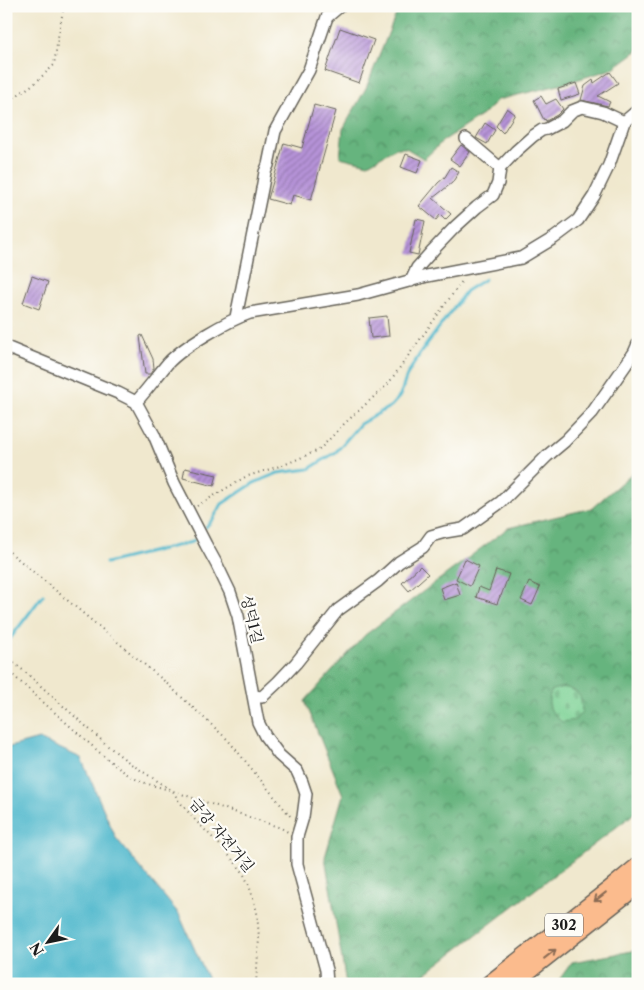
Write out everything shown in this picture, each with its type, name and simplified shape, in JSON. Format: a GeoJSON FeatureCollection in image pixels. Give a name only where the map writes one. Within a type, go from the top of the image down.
{"type":"FeatureCollection","features":[{"type":"Feature","properties":{"kind":"highway","name":"302"},"geometry":{"type":"LineString","coordinates":[[489,984],[638,866]]}},
{"type":"Feature","properties":{"kind":"highway","name":"302"},"geometry":{"type":"LineString","coordinates":[[512,984],[638,885]]}},
{"type":"Feature","properties":{"kind":"street"},"geometry":{"type":"LineString","coordinates":[[236,317],[275,131],[309,70],[327,18],[340,6]]}},
{"type":"Feature","properties":{"kind":"street"},"geometry":{"type":"LineString","coordinates":[[411,281],[417,268],[438,245],[468,215],[493,195],[498,183],[500,168],[533,136],[542,130],[547,130],[572,111],[582,107],[603,112],[624,122]]}},
{"type":"Feature","properties":{"kind":"street"},"geometry":{"type":"LineString","coordinates":[[6,348],[118,392],[136,402],[169,362],[191,344],[236,317],[250,312],[358,295],[437,274],[521,258],[554,238],[578,220],[594,196],[624,122],[638,110]]}},
{"type":"Feature","properties":{"kind":"street"},"geometry":{"type":"LineString","coordinates":[[466,139],[500,168]]}},
{"type":"Feature","properties":{"kind":"street"},"geometry":{"type":"LineString","coordinates":[[253,696],[262,697],[278,682],[296,663],[338,610],[378,581],[399,562],[423,547],[431,536],[463,529],[501,502],[592,413],[634,353],[638,344]]}},
{"type":"Feature","properties":{"kind":"street","name":"성덕1길"},"geometry":{"type":"LineString","coordinates":[[136,402],[154,434],[174,483],[230,592],[238,616],[258,722],[265,736],[279,755],[297,771],[306,794],[303,817],[298,832],[297,864],[326,970],[327,984]]}},
{"type":"Feature","properties":{"kind":"path"},"geometry":{"type":"LineString","coordinates":[[6,103],[35,83],[54,65],[64,6]]}},
{"type":"Feature","properties":{"kind":"path"},"geometry":{"type":"LineString","coordinates":[[189,511],[245,476],[286,464],[320,450],[344,424],[388,384],[472,268]]}},
{"type":"Feature","properties":{"kind":"path"},"geometry":{"type":"LineString","coordinates":[[6,549],[162,680],[228,740],[298,832]]}},
{"type":"Feature","properties":{"kind":"path"},"geometry":{"type":"LineString","coordinates":[[6,657],[108,746],[131,764],[173,791]]}},
{"type":"Feature","properties":{"kind":"path"},"geometry":{"type":"LineString","coordinates":[[6,668],[117,767],[133,778],[298,832]]}},
{"type":"Feature","properties":{"kind":"path","name":"금강 자전거길"},"geometry":{"type":"LineString","coordinates":[[173,791],[178,800],[196,821],[242,871],[249,885],[257,912],[259,938],[256,984]]}},
{"type":"Feature","properties":{"kind":"green space"},"geometry":{"type":"Polygon","coordinates":[[[401,6],[638,6],[638,50],[612,69],[563,84],[497,100],[485,113],[443,141],[424,159],[406,148],[396,148],[368,164],[340,157],[343,129],[366,88],[401,6]]]}},
{"type":"Feature","properties":{"kind":"green space"},"geometry":{"type":"Polygon","coordinates":[[[638,468],[638,809],[412,984],[346,984],[325,857],[343,795],[305,701],[365,635],[508,528],[592,508],[638,468]]]}},
{"type":"Feature","properties":{"kind":"green space"},"geometry":{"type":"Polygon","coordinates":[[[564,687],[579,695],[582,712],[575,720],[562,722],[552,712],[549,700],[552,690],[564,687]]]}},
{"type":"Feature","properties":{"kind":"green space"},"geometry":{"type":"Polygon","coordinates":[[[638,950],[638,984],[556,984],[572,962],[638,950]]]}},
{"type":"Feature","properties":{"kind":"water"},"geometry":{"type":"Polygon","coordinates":[[[39,739],[81,758],[116,838],[179,914],[210,984],[6,984],[6,748],[39,739]]]}},
{"type":"Feature","properties":{"kind":"building"},"geometry":{"type":"Polygon","coordinates":[[[340,28],[374,40],[359,83],[325,71],[340,28]]]}},
{"type":"Feature","properties":{"kind":"building"},"geometry":{"type":"Polygon","coordinates":[[[610,72],[618,83],[598,96],[610,102],[608,106],[581,100],[585,86],[593,80],[594,83],[610,72]]]}},
{"type":"Feature","properties":{"kind":"building"},"geometry":{"type":"Polygon","coordinates":[[[576,83],[580,94],[561,100],[558,89],[576,83]]]}},
{"type":"Feature","properties":{"kind":"building"},"geometry":{"type":"Polygon","coordinates":[[[541,96],[546,104],[556,99],[563,109],[557,115],[546,121],[544,120],[534,100],[541,96]]]}},
{"type":"Feature","properties":{"kind":"building"},"geometry":{"type":"Polygon","coordinates":[[[314,105],[336,111],[311,200],[293,195],[290,205],[268,199],[284,143],[302,148],[314,105]]]}},
{"type":"Feature","properties":{"kind":"building"},"geometry":{"type":"Polygon","coordinates":[[[507,108],[515,114],[503,133],[496,126],[507,108]]]}},
{"type":"Feature","properties":{"kind":"building"},"geometry":{"type":"Polygon","coordinates":[[[485,123],[495,130],[487,144],[476,138],[485,123]]]}},
{"type":"Feature","properties":{"kind":"building"},"geometry":{"type":"Polygon","coordinates":[[[461,145],[470,152],[460,166],[450,159],[461,145]]]}},
{"type":"Feature","properties":{"kind":"building"},"geometry":{"type":"Polygon","coordinates":[[[406,154],[422,160],[417,173],[401,167],[406,154]]]}},
{"type":"Feature","properties":{"kind":"building"},"geometry":{"type":"Polygon","coordinates":[[[451,167],[459,172],[452,183],[433,198],[451,214],[445,220],[440,215],[436,220],[419,206],[445,177],[451,167]]]}},
{"type":"Feature","properties":{"kind":"building"},"geometry":{"type":"Polygon","coordinates":[[[416,219],[425,221],[418,255],[409,253],[416,219]]]}},
{"type":"Feature","properties":{"kind":"building"},"geometry":{"type":"Polygon","coordinates":[[[32,276],[48,282],[39,309],[23,303],[32,276]]]}},
{"type":"Feature","properties":{"kind":"building"},"geometry":{"type":"Polygon","coordinates":[[[387,316],[389,336],[371,338],[369,318],[387,316]]]}},
{"type":"Feature","properties":{"kind":"building"},"geometry":{"type":"Polygon","coordinates":[[[142,335],[153,359],[154,368],[150,374],[145,374],[140,336],[142,335]]]}},
{"type":"Feature","properties":{"kind":"building"},"geometry":{"type":"Polygon","coordinates":[[[185,468],[217,475],[214,486],[183,478],[185,468]]]}},
{"type":"Feature","properties":{"kind":"building"},"geometry":{"type":"Polygon","coordinates":[[[465,559],[479,566],[470,586],[456,579],[465,559]]]}},
{"type":"Feature","properties":{"kind":"building"},"geometry":{"type":"Polygon","coordinates":[[[420,566],[428,574],[409,591],[402,583],[420,566]]]}},
{"type":"Feature","properties":{"kind":"building"},"geometry":{"type":"Polygon","coordinates":[[[496,570],[509,574],[497,604],[476,597],[479,587],[489,591],[496,570]]]}},
{"type":"Feature","properties":{"kind":"building"},"geometry":{"type":"Polygon","coordinates":[[[456,582],[460,595],[444,600],[440,588],[456,582]]]}},
{"type":"Feature","properties":{"kind":"building"},"geometry":{"type":"Polygon","coordinates":[[[529,582],[540,587],[532,605],[521,600],[529,582]]]}},
{"type":"Feature","properties":{"kind":"waterway"},"geometry":{"type":"LineString","coordinates":[[206,527],[222,504],[254,483],[278,473],[309,469],[336,452],[360,424],[391,406],[400,396],[407,375],[421,352],[466,291],[485,279]]}},
{"type":"Feature","properties":{"kind":"waterway"},"geometry":{"type":"LineString","coordinates":[[106,563],[194,540]]}},
{"type":"Feature","properties":{"kind":"waterway"},"geometry":{"type":"LineString","coordinates":[[6,644],[43,595]]}}]}
